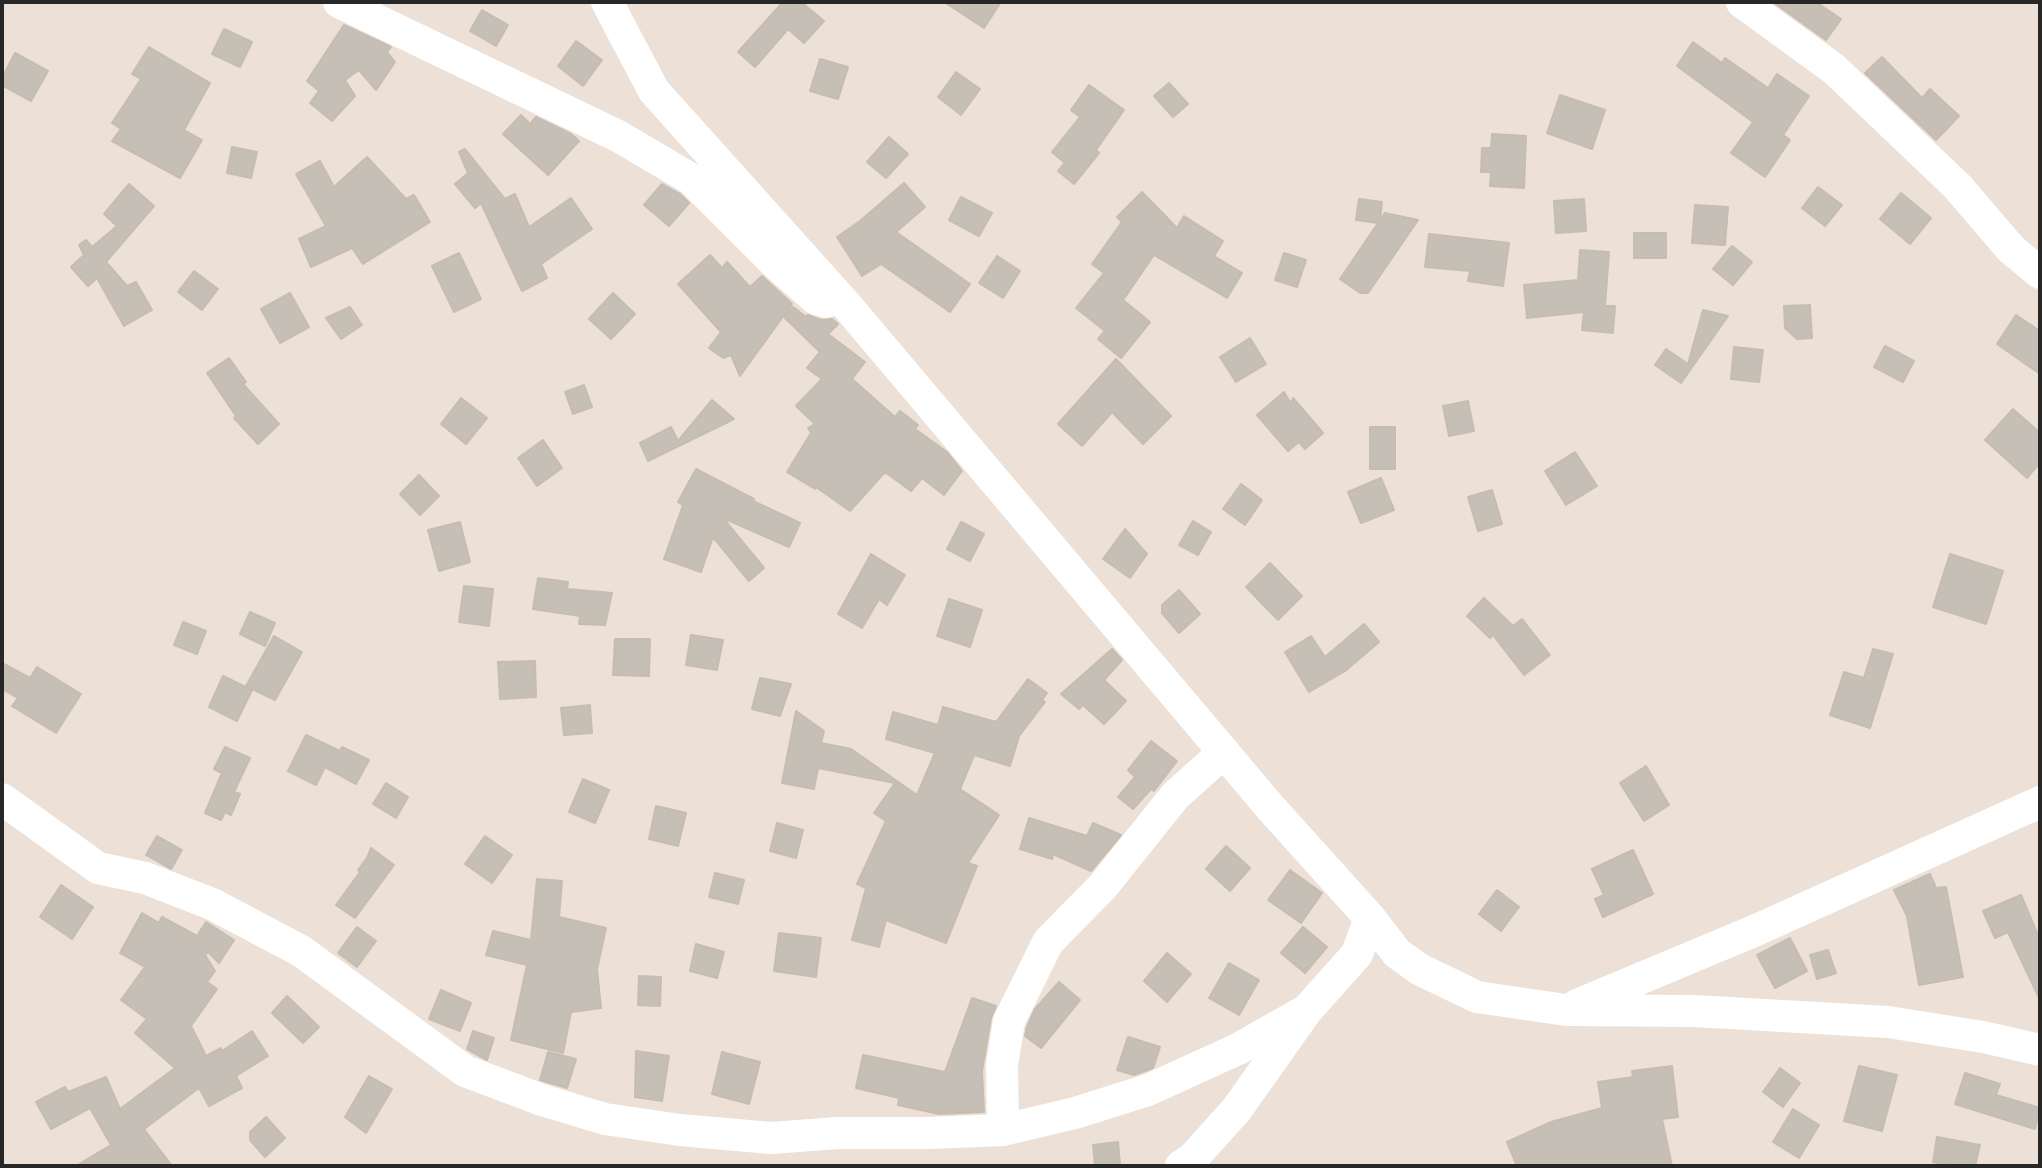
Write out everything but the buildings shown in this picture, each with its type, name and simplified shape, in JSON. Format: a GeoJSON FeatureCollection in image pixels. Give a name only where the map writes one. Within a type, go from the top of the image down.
{"type":"FeatureCollection","features":[{"type":"Feature","properties":{"kind":"street"},"geometry":{"type":"LineString","coordinates":[[339,2],[618,136],[691,179],[775,263],[816,299],[848,307]]}},
{"type":"Feature","properties":{"kind":"street"},"geometry":{"type":"LineString","coordinates":[[607,2],[654,91],[848,307],[1270,807],[1370,918],[1397,953],[1419,969],[1477,997],[1566,1010],[1694,1011],[1888,1021],[2040,1050]]}},
{"type":"Feature","properties":{"kind":"street"},"geometry":{"type":"LineString","coordinates":[[1742,2],[1834,69],[1958,186],[2011,249],[2040,273]]}},
{"type":"Feature","properties":{"kind":"street"},"geometry":{"type":"LineString","coordinates":[[1003,1130],[1002,1065],[1009,1021],[1048,942],[1103,886],[1175,796],[1224,752]]}},
{"type":"Feature","properties":{"kind":"street"},"geometry":{"type":"LineString","coordinates":[[2,799],[98,868],[145,878],[201,900],[301,951],[465,1071],[542,1100],[606,1119],[680,1130],[771,1138],[838,1133],[1003,1130],[1075,1113],[1148,1090],[1238,1049],[1307,1010]]}},
{"type":"Feature","properties":{"kind":"street"},"geometry":{"type":"LineString","coordinates":[[1566,1010],[1754,931],[2040,802]]}},
{"type":"Feature","properties":{"kind":"street"},"geometry":{"type":"LineString","coordinates":[[1181,1166],[1193,1158],[1237,1109],[1307,1010],[1357,954],[1370,918]]}}]}
